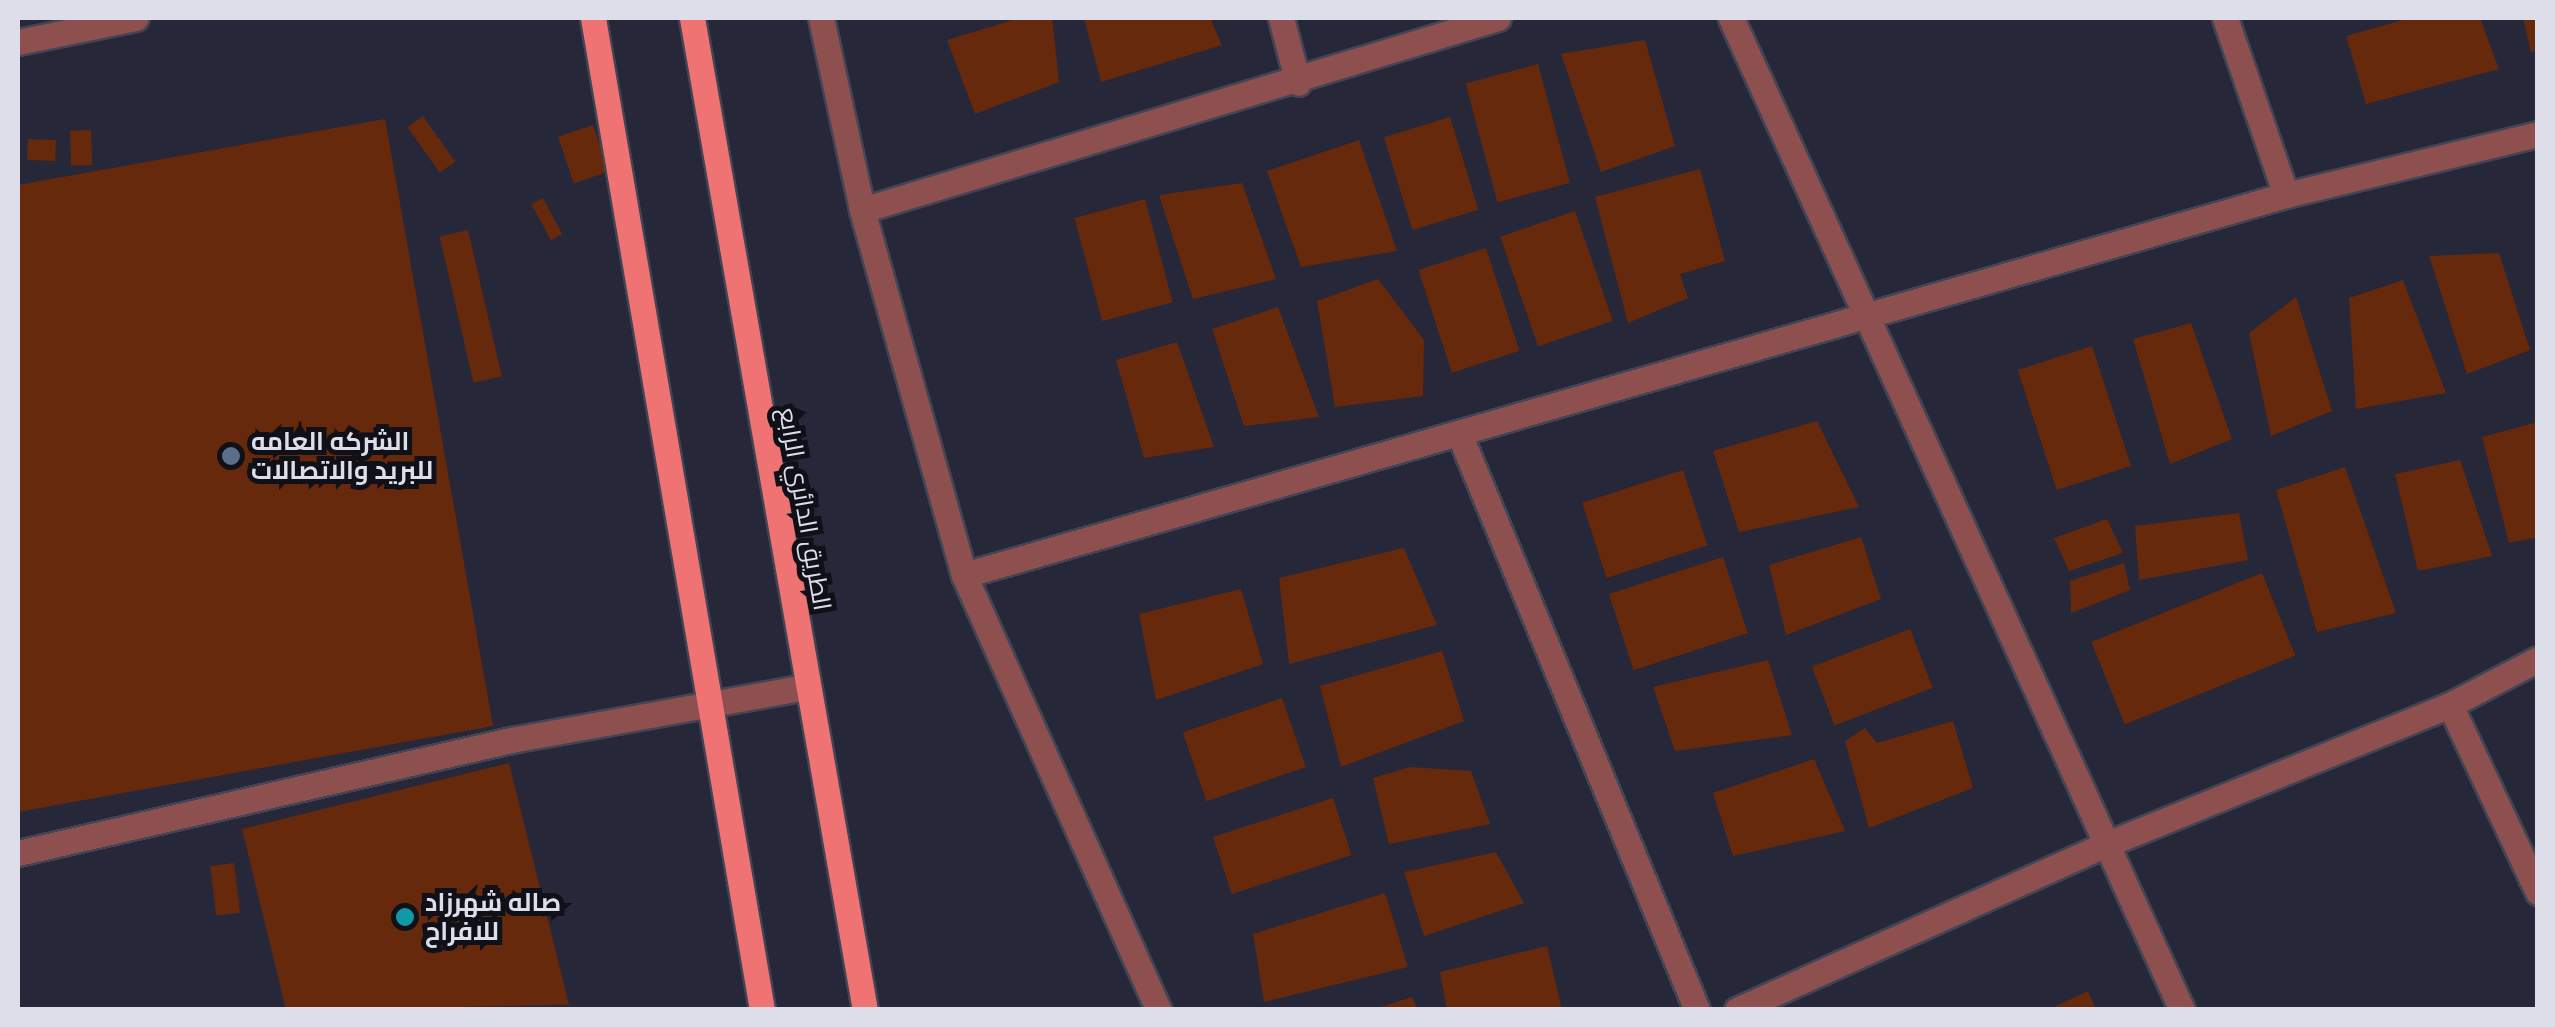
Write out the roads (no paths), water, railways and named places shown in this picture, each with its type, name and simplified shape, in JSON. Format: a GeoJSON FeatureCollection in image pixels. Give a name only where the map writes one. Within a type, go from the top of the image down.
{"type":"FeatureCollection","features":[{"type":"Feature","properties":{"kind":"main road"},"geometry":{"type":"LineString","coordinates":[[593,18],[706,703],[762,1010]]}},
{"type":"Feature","properties":{"kind":"main road","name":"الطريق الدائري الرابع"},"geometry":{"type":"LineString","coordinates":[[692,18],[805,688],[866,1010]]}},
{"type":"Feature","properties":{"kind":"street"},"geometry":{"type":"LineString","coordinates":[[18,42],[136,18]]}},
{"type":"Feature","properties":{"kind":"street"},"geometry":{"type":"LineString","coordinates":[[821,18],[862,210],[964,575],[1159,1010]]}},
{"type":"Feature","properties":{"kind":"street"},"geometry":{"type":"LineString","coordinates":[[1281,18],[1298,83]]}},
{"type":"Feature","properties":{"kind":"street"},"geometry":{"type":"LineString","coordinates":[[862,210],[1298,83],[1498,18]]}},
{"type":"Feature","properties":{"kind":"street"},"geometry":{"type":"LineString","coordinates":[[1731,18],[2182,1010]]}},
{"type":"Feature","properties":{"kind":"street"},"geometry":{"type":"LineString","coordinates":[[2225,18],[2286,196]]}},
{"type":"Feature","properties":{"kind":"street"},"geometry":{"type":"LineString","coordinates":[[964,575],[1461,438],[1866,314],[2286,196],[2538,134]]}},
{"type":"Feature","properties":{"kind":"street"},"geometry":{"type":"LineString","coordinates":[[1461,438],[1696,1010]]}},
{"type":"Feature","properties":{"kind":"street"},"geometry":{"type":"LineString","coordinates":[[1737,1010],[2104,844],[2450,706],[2538,659]]}},
{"type":"Feature","properties":{"kind":"street"},"geometry":{"type":"LineString","coordinates":[[18,853],[706,703],[805,688]]}},
{"type":"Feature","properties":{"kind":"street"},"geometry":{"type":"LineString","coordinates":[[2450,706],[2538,892]]}},
{"type":"Feature","properties":{"kind":"place","name":"الشركه العامه للبريد والاتصالات"},"geometry":{"type":"Point","coordinates":[231,456]}},
{"type":"Feature","properties":{"kind":"place","name":"صاله شهرزاد للافراح"},"geometry":{"type":"Point","coordinates":[405,917]}}]}
